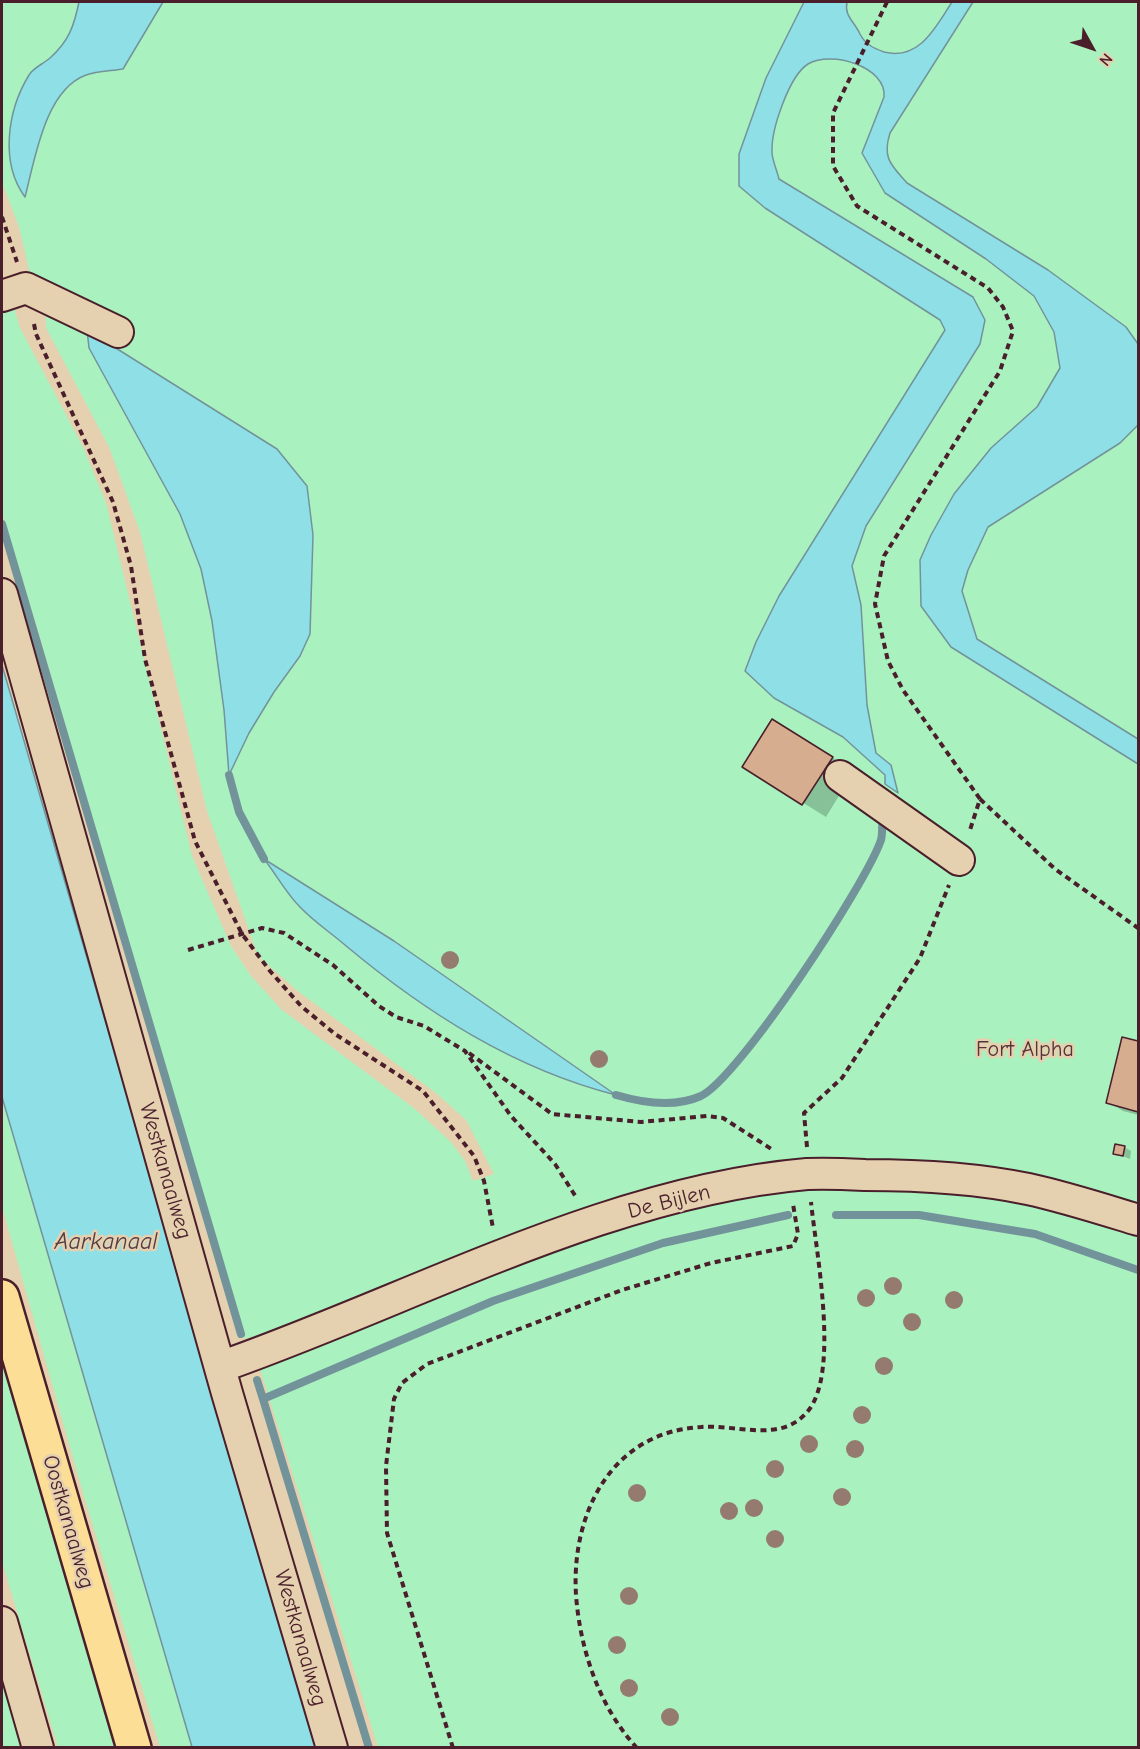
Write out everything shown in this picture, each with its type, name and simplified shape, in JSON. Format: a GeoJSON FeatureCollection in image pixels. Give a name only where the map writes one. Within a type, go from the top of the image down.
{"type":"FeatureCollection","features":[{"type":"Feature","properties":{"kind":"main road","name":"Oostkanaalweg"},"geometry":{"type":"LineString","coordinates":[[2,1297],[134,1748]]}},
{"type":"Feature","properties":{"kind":"street"},"geometry":{"type":"LineString","coordinates":[[14,292],[118,332]]}},
{"type":"Feature","properties":{"kind":"street","name":"Westkanaalweg"},"geometry":{"type":"LineString","coordinates":[[2,594],[220,1367],[332,1748]]}},
{"type":"Feature","properties":{"kind":"street"},"geometry":{"type":"LineString","coordinates":[[840,776],[959,860]]}},
{"type":"Feature","properties":{"kind":"street","name":"De Bijlen"},"geometry":{"type":"LineString","coordinates":[[220,1367],[499,1257],[592,1224],[656,1203],[751,1182],[808,1174],[921,1175],[1027,1189],[1138,1220]]}},
{"type":"Feature","properties":{"kind":"street"},"geometry":{"type":"LineString","coordinates":[[2,1622],[38,1748]]}},
{"type":"Feature","properties":{"kind":"path"},"geometry":{"type":"LineString","coordinates":[[887,2],[833,113],[833,166],[857,206],[988,288],[1003,307],[1013,331],[1000,371],[884,556],[875,604],[888,661],[903,690],[980,799],[1055,868],[1138,928]]}},
{"type":"Feature","properties":{"kind":"path"},"geometry":{"type":"LineString","coordinates":[[2,217],[14,292],[36,334],[113,502],[131,566],[146,659],[195,841],[242,934],[270,971],[301,1005],[335,1034],[423,1091],[448,1120],[474,1156],[484,1181],[499,1257]]}},
{"type":"Feature","properties":{"kind":"path"},"geometry":{"type":"LineString","coordinates":[[804,1113],[842,1078],[920,958],[959,860],[980,799]]}},
{"type":"Feature","properties":{"kind":"path"},"geometry":{"type":"LineString","coordinates":[[188,950],[262,928],[284,933],[333,965],[379,1006],[396,1017],[424,1026],[465,1051],[552,1114],[641,1122],[707,1116],[723,1118],[808,1174]]}},
{"type":"Feature","properties":{"kind":"path"},"geometry":{"type":"LineString","coordinates":[[465,1051],[511,1116],[555,1164],[592,1224]]}},
{"type":"Feature","properties":{"kind":"path"},"geometry":{"type":"LineString","coordinates":[[453,1748],[387,1533],[386,1466],[394,1399],[402,1383],[427,1364],[622,1290],[711,1263],[793,1246],[798,1234],[792,1191],[808,1174]]}},
{"type":"Feature","properties":{"kind":"path"},"geometry":{"type":"LineString","coordinates":[[637,1748],[610,1713],[598,1689],[584,1643],[574,1564],[586,1513],[602,1481],[619,1462],[648,1442],[674,1431],[701,1426],[774,1431],[798,1422],[809,1410],[821,1378],[825,1345],[808,1174]]}},
{"type":"Feature","properties":{"kind":"green space","name":"Fort Alpha"},"geometry":{"type":"Polygon","coordinates":[[[2,2],[1138,2],[1138,1747],[378,1747],[250,1337],[244,1339],[229,1296],[2,513],[2,306],[13,303],[20,328],[83,447],[106,503],[192,856],[231,946],[251,976],[282,1010],[415,1109],[451,1142],[465,1161],[473,1181],[494,1174],[466,1120],[436,1093],[299,992],[258,956],[207,811],[140,532],[109,447],[46,328],[46,310],[31,278],[19,227],[2,182],[2,2]]]}},
{"type":"Feature","properties":{"kind":"green space"},"geometry":{"type":"Polygon","coordinates":[[[2,1097],[192,1747],[160,1747],[83,1493],[2,1207],[2,1097]]]}},
{"type":"Feature","properties":{"kind":"green space"},"geometry":{"type":"Polygon","coordinates":[[[2,1321],[126,1747],[58,1747],[2,1562],[2,1321]]]}},
{"type":"Feature","properties":{"kind":"green space"},"geometry":{"type":"Polygon","coordinates":[[[2,1651],[31,1747],[4,1747],[2,1739],[2,1651]]]}},
{"type":"Feature","properties":{"kind":"water"},"geometry":{"type":"Polygon","coordinates":[[[79,2],[163,2],[123,69],[86,75],[72,83],[61,95],[44,127],[25,197],[17,183],[9,153],[11,120],[21,89],[31,73],[50,58],[66,39],[73,26],[79,2]]]}},
{"type":"Feature","properties":{"kind":"water"},"geometry":{"type":"Polygon","coordinates":[[[804,2],[847,2],[848,15],[864,40],[884,52],[897,53],[908,51],[926,39],[952,2],[973,2],[890,133],[887,149],[890,161],[907,183],[1048,270],[1126,327],[1138,344],[1138,425],[1120,443],[988,527],[968,570],[962,591],[977,639],[1138,739],[1138,764],[951,647],[921,606],[920,560],[954,494],[991,448],[1037,407],[1060,368],[1054,332],[1034,296],[986,259],[885,193],[862,153],[884,97],[883,86],[868,70],[843,60],[818,60],[808,64],[801,70],[788,91],[782,104],[772,142],[772,155],[779,179],[973,297],[985,320],[980,344],[866,526],[852,566],[861,605],[867,705],[876,753],[891,765],[898,793],[885,784],[885,775],[843,737],[774,698],[745,671],[756,642],[779,596],[945,330],[940,320],[765,208],[739,186],[739,154],[766,78],[804,2]]]}},
{"type":"Feature","properties":{"kind":"water"},"geometry":{"type":"Polygon","coordinates":[[[87,330],[277,449],[307,486],[313,535],[310,634],[300,656],[249,733],[229,775],[224,710],[212,621],[201,569],[180,514],[89,348],[87,330]]]}},
{"type":"Feature","properties":{"kind":"water","name":"Aarkanaal"},"geometry":{"type":"Polygon","coordinates":[[[2,665],[316,1747],[192,1747],[2,1097],[2,665]]]}},
{"type":"Feature","properties":{"kind":"water"},"geometry":{"type":"Polygon","coordinates":[[[264,859],[394,941],[616,1095],[542,1070],[507,1054],[439,1015],[375,970],[310,917],[290,896],[264,859]]]}},
{"type":"Feature","properties":{"kind":"building"},"geometry":{"type":"Polygon","coordinates":[[[772,719],[833,757],[802,805],[742,767],[772,719]]]}},
{"type":"Feature","properties":{"kind":"building"},"geometry":{"type":"Polygon","coordinates":[[[1122,1037],[1138,1041],[1138,1112],[1106,1103],[1122,1037]]]}},
{"type":"Feature","properties":{"kind":"building"},"geometry":{"type":"Polygon","coordinates":[[[1115,1144],[1125,1146],[1123,1156],[1113,1154],[1115,1144]]]}},
{"type":"Feature","properties":{"kind":"waterway"},"geometry":{"type":"LineString","coordinates":[[2,524],[241,1334]]}},
{"type":"Feature","properties":{"kind":"waterway"},"geometry":{"type":"LineString","coordinates":[[229,775],[239,812],[264,859]]}},
{"type":"Feature","properties":{"kind":"waterway"},"geometry":{"type":"LineString","coordinates":[[616,1095],[648,1102],[680,1102],[701,1096],[719,1082],[771,1019],[852,896],[881,840],[882,813]]}},
{"type":"Feature","properties":{"kind":"waterway"},"geometry":{"type":"LineString","coordinates":[[369,1748],[263,1399],[493,1301],[663,1243],[788,1215]]}},
{"type":"Feature","properties":{"kind":"waterway"},"geometry":{"type":"LineString","coordinates":[[836,1215],[919,1215],[1035,1234],[1138,1270]]}},
{"type":"Feature","properties":{"kind":"waterway"},"geometry":{"type":"LineString","coordinates":[[257,1380],[263,1399]]}}]}
